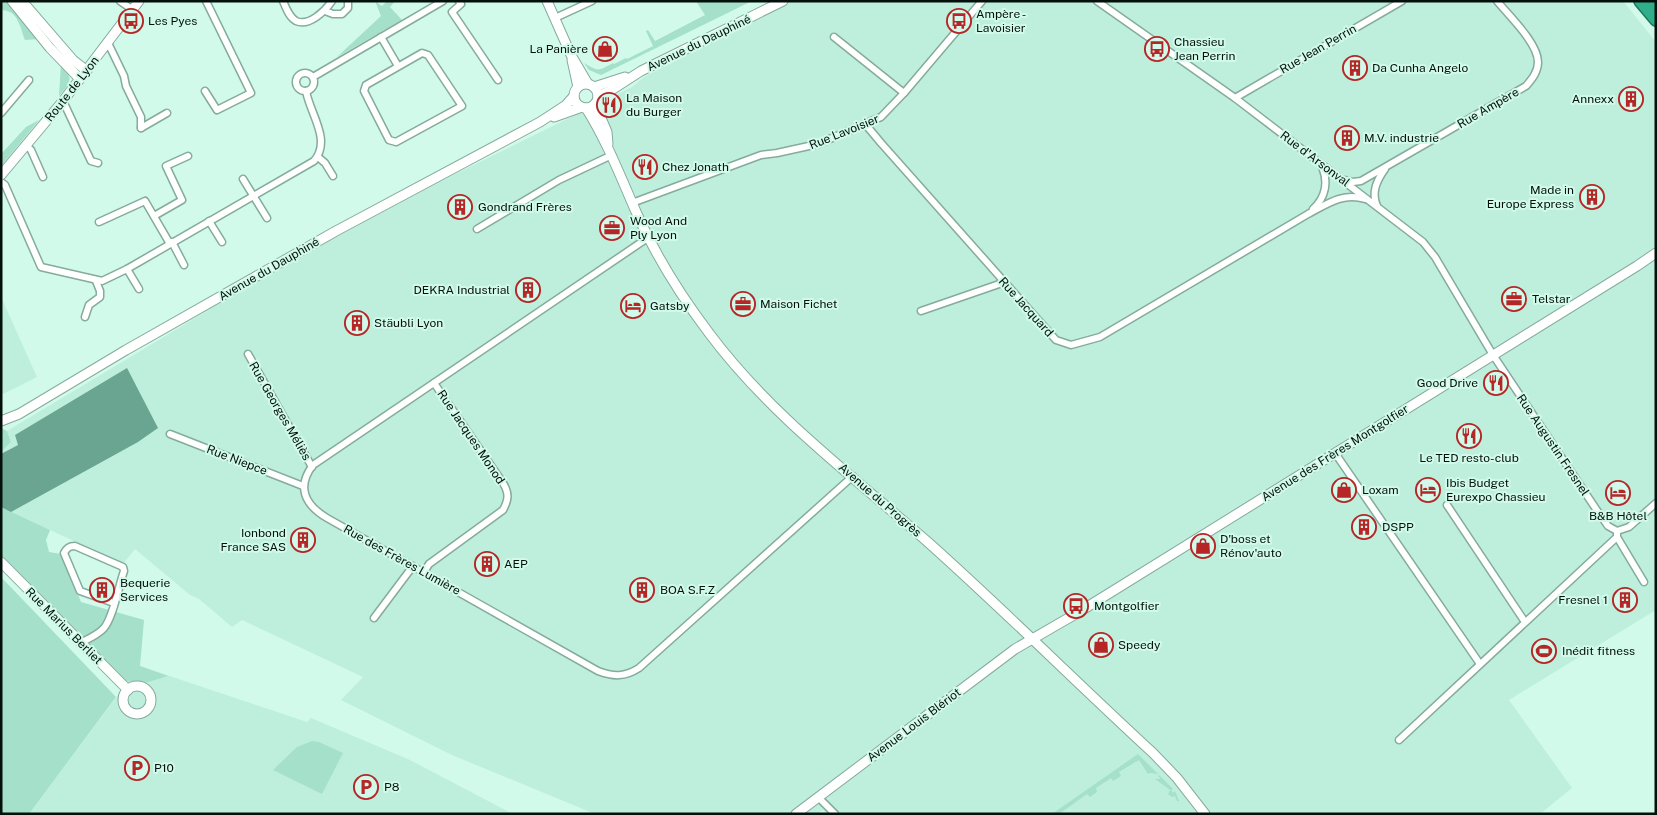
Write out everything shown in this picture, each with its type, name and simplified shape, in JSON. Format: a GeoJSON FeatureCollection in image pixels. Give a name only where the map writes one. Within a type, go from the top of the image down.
{"type":"FeatureCollection","features":[{"type":"Feature","properties":{"kind":"highway"},"geometry":{"type":"LineString","coordinates":[[1640,1],[1656,20]]}},
{"type":"Feature","properties":{"kind":"street"},"geometry":{"type":"LineString","coordinates":[[12,1],[50,48],[80,79]]}},
{"type":"Feature","properties":{"kind":"street"},"geometry":{"type":"LineString","coordinates":[[22,1],[74,60],[87,71]]}},
{"type":"Feature","properties":{"kind":"street"},"geometry":{"type":"LineString","coordinates":[[120,1],[133,10]]}},
{"type":"Feature","properties":{"kind":"street","name":"Route de Lyon"},"geometry":{"type":"LineString","coordinates":[[1,174],[87,71],[139,1]]}},
{"type":"Feature","properties":{"kind":"street"},"geometry":{"type":"LineString","coordinates":[[205,91],[217,110],[252,93],[206,1]]}},
{"type":"Feature","properties":{"kind":"street"},"geometry":{"type":"LineString","coordinates":[[283,1],[290,15],[296,21],[307,22],[325,11],[332,1]]}},
{"type":"Feature","properties":{"kind":"street"},"geometry":{"type":"LineString","coordinates":[[325,11],[333,14],[342,14],[348,8],[348,1]]}},
{"type":"Feature","properties":{"kind":"street"},"geometry":{"type":"LineString","coordinates":[[313,77],[443,1]]}},
{"type":"Feature","properties":{"kind":"street"},"geometry":{"type":"LineString","coordinates":[[460,1],[461,4],[452,12],[498,80]]}},
{"type":"Feature","properties":{"kind":"street"},"geometry":{"type":"LineString","coordinates":[[547,1],[571,55],[591,85],[590,103],[577,102],[574,96],[578,87],[571,55]]}},
{"type":"Feature","properties":{"kind":"street"},"geometry":{"type":"LineString","coordinates":[[555,18],[592,1]]}},
{"type":"Feature","properties":{"kind":"street","name":"Avenue du Dauphiné"},"geometry":{"type":"LineString","coordinates":[[540,122],[590,103],[641,71],[783,1]]}},
{"type":"Feature","properties":{"kind":"street","name":"Rue Lavoisier"},"geometry":{"type":"LineString","coordinates":[[632,202],[753,157],[818,144],[881,117],[904,93],[982,1]]}},
{"type":"Feature","properties":{"kind":"street","name":"Rue d'Arsonval"},"geometry":{"type":"LineString","coordinates":[[1097,1],[1235,98],[1423,242],[1435,257],[1494,355]]}},
{"type":"Feature","properties":{"kind":"street","name":"Rue Jean Perrin"},"geometry":{"type":"LineString","coordinates":[[1235,98],[1402,1]]}},
{"type":"Feature","properties":{"kind":"street","name":"Rue Ampère"},"geometry":{"type":"LineString","coordinates":[[1340,178],[1349,182],[1361,181],[1526,86],[1535,75],[1538,62],[1533,44],[1497,1]]}},
{"type":"Feature","properties":{"kind":"street"},"geometry":{"type":"LineString","coordinates":[[381,37],[398,66]]}},
{"type":"Feature","properties":{"kind":"street"},"geometry":{"type":"LineString","coordinates":[[834,37],[904,93]]}},
{"type":"Feature","properties":{"kind":"street"},"geometry":{"type":"LineString","coordinates":[[108,43],[141,118],[141,128],[167,113]]}},
{"type":"Feature","properties":{"kind":"street"},"geometry":{"type":"LineString","coordinates":[[422,53],[428,55],[462,106],[396,142],[389,140],[364,91],[366,85],[398,66],[422,53]]}},
{"type":"Feature","properties":{"kind":"street","name":"Avenue du Dauphiné"},"geometry":{"type":"LineString","coordinates":[[578,87],[641,71]]}},
{"type":"Feature","properties":{"kind":"street"},"geometry":{"type":"LineString","coordinates":[[306,72],[313,77],[314,85],[312,88],[306,91],[300,90],[297,87],[296,79],[298,75],[306,72]]}},
{"type":"Feature","properties":{"kind":"street"},"geometry":{"type":"LineString","coordinates":[[1,113],[29,80]]}},
{"type":"Feature","properties":{"kind":"street"},"geometry":{"type":"LineString","coordinates":[[1,182],[5,185],[41,266],[102,281],[127,269],[314,161],[322,148],[322,139],[306,91]]}},
{"type":"Feature","properties":{"kind":"street","name":"Avenue du Dauphiné"},"geometry":{"type":"LineString","coordinates":[[1,421],[19,414],[126,350],[336,231],[540,122],[566,105],[574,96]]}},
{"type":"Feature","properties":{"kind":"street"},"geometry":{"type":"LineString","coordinates":[[63,101],[91,161],[98,163]]}},
{"type":"Feature","properties":{"kind":"street","name":"Avenue du Progrès"},"geometry":{"type":"LineString","coordinates":[[590,103],[648,237],[690,307],[731,361],[785,416],[944,556],[1167,767],[1205,814]]}},
{"type":"Feature","properties":{"kind":"street","name":"Rue Jacquard"},"geometry":{"type":"LineString","coordinates":[[866,125],[1056,340],[1071,345],[1100,337],[1308,214],[1342,197],[1358,197],[1370,201]]}},
{"type":"Feature","properties":{"kind":"street"},"geometry":{"type":"LineString","coordinates":[[26,145],[31,150],[43,178]]}},
{"type":"Feature","properties":{"kind":"street"},"geometry":{"type":"LineString","coordinates":[[477,229],[610,151]]}},
{"type":"Feature","properties":{"kind":"street"},"geometry":{"type":"LineString","coordinates":[[154,216],[182,200],[166,166],[188,156]]}},
{"type":"Feature","properties":{"kind":"street"},"geometry":{"type":"LineString","coordinates":[[318,157],[325,163],[333,176]]}},
{"type":"Feature","properties":{"kind":"street","name":"Rue Jacquard"},"geometry":{"type":"LineString","coordinates":[[1308,214],[1317,206],[1325,193],[1325,178],[1321,165]]}},
{"type":"Feature","properties":{"kind":"street","name":"Rue Ampère"},"geometry":{"type":"LineString","coordinates":[[1378,207],[1374,190],[1388,166]]}},
{"type":"Feature","properties":{"kind":"street"},"geometry":{"type":"LineString","coordinates":[[243,179],[267,218]]}},
{"type":"Feature","properties":{"kind":"street"},"geometry":{"type":"LineString","coordinates":[[99,222],[145,201],[184,265]]}},
{"type":"Feature","properties":{"kind":"street"},"geometry":{"type":"LineString","coordinates":[[209,221],[222,242]]}},
{"type":"Feature","properties":{"kind":"street"},"geometry":{"type":"LineString","coordinates":[[303,486],[303,481],[312,467],[648,237]]}},
{"type":"Feature","properties":{"kind":"street","name":"Avenue des Frères Montgolfier"},"geometry":{"type":"LineString","coordinates":[[1032,639],[1494,355],[1656,253]]}},
{"type":"Feature","properties":{"kind":"street","name":"Avenue des Frères Montgolfier"},"geometry":{"type":"LineString","coordinates":[[1637,266],[1656,257]]}},
{"type":"Feature","properties":{"kind":"street"},"geometry":{"type":"LineString","coordinates":[[127,269],[139,290]]}},
{"type":"Feature","properties":{"kind":"street"},"geometry":{"type":"LineString","coordinates":[[85,317],[89,306],[100,297],[96,281]]}},
{"type":"Feature","properties":{"kind":"street"},"geometry":{"type":"LineString","coordinates":[[921,311],[1005,282]]}},
{"type":"Feature","properties":{"kind":"street","name":"Rue Georges Méliès"},"geometry":{"type":"LineString","coordinates":[[248,354],[312,467]]}},
{"type":"Feature","properties":{"kind":"street","name":"Rue Augustin Fresnel"},"geometry":{"type":"LineString","coordinates":[[1494,355],[1608,526],[1617,534],[1644,582]]}},
{"type":"Feature","properties":{"kind":"street","name":"Rue Jacques Monod"},"geometry":{"type":"LineString","coordinates":[[424,572],[429,564],[503,510],[508,493],[434,383]]}},
{"type":"Feature","properties":{"kind":"street","name":"Rue Niepce"},"geometry":{"type":"LineString","coordinates":[[170,434],[303,486]]}},
{"type":"Feature","properties":{"kind":"street"},"geometry":{"type":"LineString","coordinates":[[1335,453],[1480,664]]}},
{"type":"Feature","properties":{"kind":"street","name":"Rue des Frères Lumière"},"geometry":{"type":"LineString","coordinates":[[303,486],[309,501],[321,514],[598,671],[610,676],[630,674],[639,668],[853,476]]}},
{"type":"Feature","properties":{"kind":"street"},"geometry":{"type":"LineString","coordinates":[[1399,740],[1617,534],[1629,527],[1656,503]]}},
{"type":"Feature","properties":{"kind":"street"},"geometry":{"type":"LineString","coordinates":[[1447,505],[1526,622]]}},
{"type":"Feature","properties":{"kind":"street"},"geometry":{"type":"LineString","coordinates":[[80,643],[103,630],[107,624],[114,603],[124,570],[123,567],[75,546],[70,546],[64,553],[80,591],[114,603]]}},
{"type":"Feature","properties":{"kind":"street","name":"Rue Marius Berliet"},"geometry":{"type":"LineString","coordinates":[[1,562],[128,690]]}},
{"type":"Feature","properties":{"kind":"street"},"geometry":{"type":"LineString","coordinates":[[374,618],[413,566]]}},
{"type":"Feature","properties":{"kind":"street","name":"Avenue Louis Blériot"},"geometry":{"type":"LineString","coordinates":[[796,814],[1015,649],[1032,639]]}},
{"type":"Feature","properties":{"kind":"street"},"geometry":{"type":"LineString","coordinates":[[818,797],[835,814]]}},
{"type":"Feature","properties":{"kind":"shaded area"},"geometry":{"type":"Polygon","coordinates":[[[1,1],[8,1],[39,39],[25,40],[15,16],[1,10],[1,1]]]}},
{"type":"Feature","properties":{"kind":"shaded area"},"geometry":{"type":"Polygon","coordinates":[[[375,1],[382,6],[387,1],[395,1],[390,7],[402,20],[337,57],[381,16],[375,1]]]}},
{"type":"Feature","properties":{"kind":"shaded area"},"geometry":{"type":"Polygon","coordinates":[[[696,1],[752,1],[601,75],[589,70],[584,63],[593,68],[601,69],[653,46],[646,31],[648,30],[655,41],[705,15],[696,1]]]}},
{"type":"Feature","properties":{"kind":"shaded area"},"geometry":{"type":"Polygon","coordinates":[[[791,1],[1623,1],[1656,42],[1656,610],[1509,700],[1572,788],[1540,814],[826,814],[823,810],[818,814],[595,814],[452,755],[341,700],[363,677],[242,620],[232,627],[135,549],[123,564],[1,507],[1,452],[11,442],[7,431],[280,267],[441,181],[632,87],[644,77],[791,1]]]}},
{"type":"Feature","properties":{"kind":"shaded area"},"geometry":{"type":"Polygon","coordinates":[[[61,64],[68,73],[69,80],[59,96],[61,64]]]}},
{"type":"Feature","properties":{"kind":"shaded area"},"geometry":{"type":"Polygon","coordinates":[[[39,120],[1,166],[1,151],[3,152],[26,127],[39,120]]]}},
{"type":"Feature","properties":{"kind":"shaded area"},"geometry":{"type":"Polygon","coordinates":[[[1,297],[37,377],[1,395],[1,297]]]}},
{"type":"Feature","properties":{"kind":"shaded area"},"geometry":{"type":"Polygon","coordinates":[[[127,368],[158,428],[138,442],[11,512],[1,507],[1,454],[18,445],[15,435],[127,368]]]}},
{"type":"Feature","properties":{"kind":"shaded area"},"geometry":{"type":"Polygon","coordinates":[[[1,428],[7,431],[11,442],[1,452],[1,428]]]}},
{"type":"Feature","properties":{"kind":"shaded area"},"geometry":{"type":"Polygon","coordinates":[[[1,507],[50,530],[46,540],[49,552],[61,554],[81,602],[144,620],[140,666],[168,676],[145,683],[125,681],[1,557],[1,507]]]}},
{"type":"Feature","properties":{"kind":"shaded area"},"geometry":{"type":"Polygon","coordinates":[[[1,577],[116,697],[29,814],[1,814],[1,577]]]}},
{"type":"Feature","properties":{"kind":"shaded area"},"geometry":{"type":"Polygon","coordinates":[[[140,666],[307,722],[311,718],[410,760],[513,814],[29,814],[140,666]]]}},
{"type":"Feature","properties":{"kind":"shaded area"},"geometry":{"type":"Polygon","coordinates":[[[312,741],[319,742],[343,753],[322,794],[273,770],[297,747],[312,741]]]}},
{"type":"Feature","properties":{"kind":"shaded area"},"geometry":{"type":"Polygon","coordinates":[[[1138,754],[1158,774],[1148,774],[1139,760],[1119,772],[1121,776],[1113,781],[1111,778],[1096,788],[1097,792],[1090,797],[1087,794],[1059,814],[1052,814],[1138,754]]]}},
{"type":"Feature","properties":{"kind":"shaded area"},"geometry":{"type":"Polygon","coordinates":[[[1158,774],[1173,789],[1171,790],[1173,793],[1175,791],[1179,801],[1177,801],[1175,796],[1172,797],[1168,794],[1170,790],[1155,779],[1160,779],[1158,774]]]}},
{"type":"Feature","properties":{"kind":"place","name":"Les Pyes"},"geometry":{"type":"Point","coordinates":[131,21]}},
{"type":"Feature","properties":{"kind":"place","name":"Ampère - Lavoisier"},"geometry":{"type":"Point","coordinates":[959,21]}},
{"type":"Feature","properties":{"kind":"place","name":"La Panière"},"geometry":{"type":"Point","coordinates":[605,49]}},
{"type":"Feature","properties":{"kind":"place","name":"Chassieu Jean Perrin"},"geometry":{"type":"Point","coordinates":[1157,49]}},
{"type":"Feature","properties":{"kind":"place","name":"Da Cunha Angelo"},"geometry":{"type":"Point","coordinates":[1355,68]}},
{"type":"Feature","properties":{"kind":"place","name":"Annexx"},"geometry":{"type":"Point","coordinates":[1631,99]}},
{"type":"Feature","properties":{"kind":"place","name":"La Maison du Burger"},"geometry":{"type":"Point","coordinates":[609,105]}},
{"type":"Feature","properties":{"kind":"place","name":"M.V. industrie"},"geometry":{"type":"Point","coordinates":[1347,138]}},
{"type":"Feature","properties":{"kind":"place","name":"Chez Jonath"},"geometry":{"type":"Point","coordinates":[645,167]}},
{"type":"Feature","properties":{"kind":"place","name":"Made in Europe Express"},"geometry":{"type":"Point","coordinates":[1592,197]}},
{"type":"Feature","properties":{"kind":"place","name":"Gondrand Frères"},"geometry":{"type":"Point","coordinates":[460,207]}},
{"type":"Feature","properties":{"kind":"place","name":"Wood And Ply Lyon"},"geometry":{"type":"Point","coordinates":[612,228]}},
{"type":"Feature","properties":{"kind":"place","name":"DEKRA Industrial"},"geometry":{"type":"Point","coordinates":[528,290]}},
{"type":"Feature","properties":{"kind":"place","name":"Telstar"},"geometry":{"type":"Point","coordinates":[1514,299]}},
{"type":"Feature","properties":{"kind":"place","name":"Maison Fichet"},"geometry":{"type":"Point","coordinates":[743,304]}},
{"type":"Feature","properties":{"kind":"place","name":"Gatsby"},"geometry":{"type":"Point","coordinates":[633,306]}},
{"type":"Feature","properties":{"kind":"place","name":"Stäubli Lyon"},"geometry":{"type":"Point","coordinates":[357,323]}},
{"type":"Feature","properties":{"kind":"place","name":"Good Drive"},"geometry":{"type":"Point","coordinates":[1496,383]}},
{"type":"Feature","properties":{"kind":"place","name":"Le TED resto-club"},"geometry":{"type":"Point","coordinates":[1469,436]}},
{"type":"Feature","properties":{"kind":"place","name":"Loxam"},"geometry":{"type":"Point","coordinates":[1344,490]}},
{"type":"Feature","properties":{"kind":"place","name":"Ibis Budget Eurexpo Chassieu"},"geometry":{"type":"Point","coordinates":[1428,490]}},
{"type":"Feature","properties":{"kind":"place","name":"B&B Hôtel"},"geometry":{"type":"Point","coordinates":[1618,493]}},
{"type":"Feature","properties":{"kind":"place","name":"DSPP"},"geometry":{"type":"Point","coordinates":[1364,527]}},
{"type":"Feature","properties":{"kind":"place","name":"Ionbond France SAS"},"geometry":{"type":"Point","coordinates":[303,540]}},
{"type":"Feature","properties":{"kind":"place","name":"D'boss et Rénov'auto"},"geometry":{"type":"Point","coordinates":[1203,546]}},
{"type":"Feature","properties":{"kind":"place","name":"AEP"},"geometry":{"type":"Point","coordinates":[487,564]}},
{"type":"Feature","properties":{"kind":"place","name":"Bequerie Services"},"geometry":{"type":"Point","coordinates":[102,590]}},
{"type":"Feature","properties":{"kind":"place","name":"BOA S.F.Z"},"geometry":{"type":"Point","coordinates":[642,590]}},
{"type":"Feature","properties":{"kind":"place","name":"Fresnel 1"},"geometry":{"type":"Point","coordinates":[1625,600]}},
{"type":"Feature","properties":{"kind":"place","name":"Montgolfier"},"geometry":{"type":"Point","coordinates":[1076,606]}},
{"type":"Feature","properties":{"kind":"place","name":"Speedy"},"geometry":{"type":"Point","coordinates":[1101,645]}},
{"type":"Feature","properties":{"kind":"place","name":"Inédit fitness"},"geometry":{"type":"Point","coordinates":[1544,651]}},
{"type":"Feature","properties":{"kind":"place","name":"P10"},"geometry":{"type":"Point","coordinates":[137,768]}},
{"type":"Feature","properties":{"kind":"place","name":"P8"},"geometry":{"type":"Point","coordinates":[366,787]}}]}
